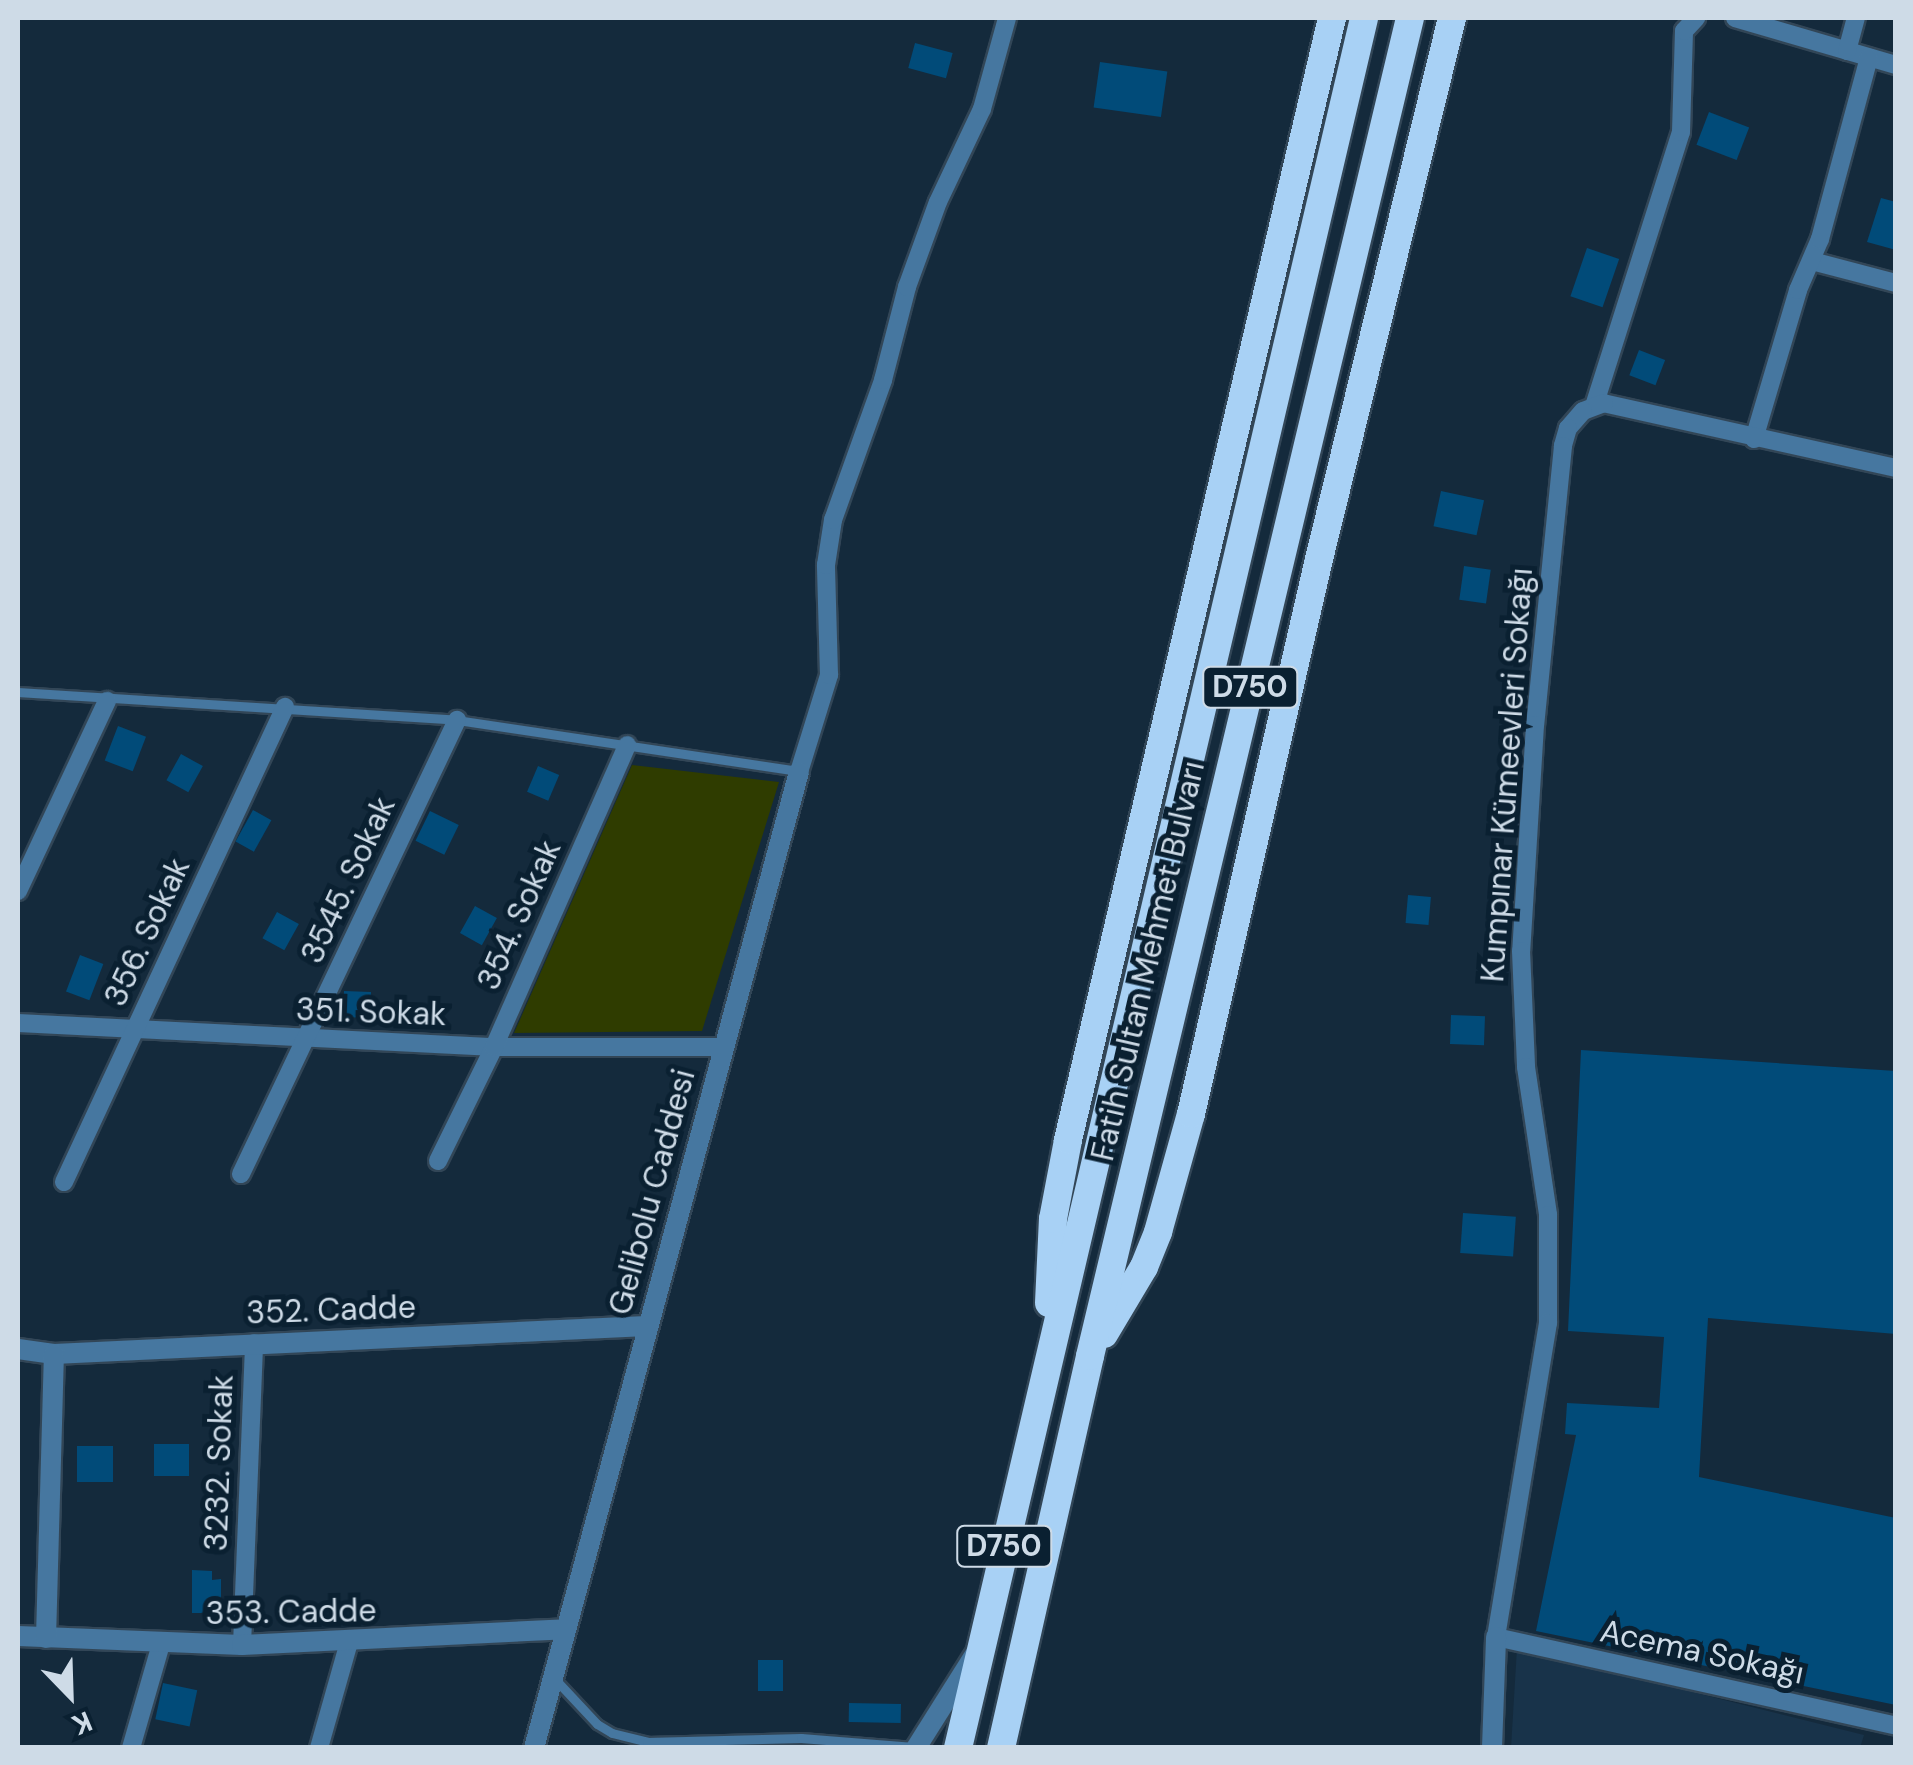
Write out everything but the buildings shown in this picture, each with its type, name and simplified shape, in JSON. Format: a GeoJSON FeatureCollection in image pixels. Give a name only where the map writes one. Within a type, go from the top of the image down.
{"type":"FeatureCollection","features":[{"type":"Feature","properties":{"kind":"highway"},"geometry":{"type":"LineString","coordinates":[[1050,1345],[1048,1263],[1068,1140],[1332,18]]}},
{"type":"Feature","properties":{"kind":"highway","name":"Fatih Sultan Mehmet Bulvarı"},"geometry":{"type":"LineString","coordinates":[[958,1748],[1364,18]]}},
{"type":"Feature","properties":{"kind":"highway","name":"Fatih Sultan Mehmet Bulvarı"},"geometry":{"type":"LineString","coordinates":[[1002,1748],[1090,1356],[1410,18]]}},
{"type":"Feature","properties":{"kind":"highway"},"geometry":{"type":"LineString","coordinates":[[1090,1356],[1144,1267],[1191,1114],[1318,558],[1452,18]]}},
{"type":"Feature","properties":{"kind":"street"},"geometry":{"type":"LineString","coordinates":[[800,772],[829,675],[826,564],[834,520],[883,380],[906,287],[982,110],[1007,18]]}},
{"type":"Feature","properties":{"kind":"street","name":"Kumpınar Kümeevleri Sokağı"},"geometry":{"type":"LineString","coordinates":[[1496,1638],[1541,1378],[1550,1264],[1522,1004],[1524,864],[1563,446],[1575,418],[1595,404],[1677,146],[1684,31],[1696,18]]}},
{"type":"Feature","properties":{"kind":"street"},"geometry":{"type":"LineString","coordinates":[[1735,18],[1773,23],[1896,65]]}},
{"type":"Feature","properties":{"kind":"street"},"geometry":{"type":"LineString","coordinates":[[1848,51],[1856,18]]}},
{"type":"Feature","properties":{"kind":"street"},"geometry":{"type":"LineString","coordinates":[[1754,438],[1798,290],[1812,261],[1869,57]]}},
{"type":"Feature","properties":{"kind":"street"},"geometry":{"type":"LineString","coordinates":[[1812,261],[1896,283]]}},
{"type":"Feature","properties":{"kind":"street"},"geometry":{"type":"LineString","coordinates":[[1595,404],[1896,468]]}},
{"type":"Feature","properties":{"kind":"street"},"geometry":{"type":"LineString","coordinates":[[18,892],[107,701]]}},
{"type":"Feature","properties":{"kind":"street","name":"356. Sokak"},"geometry":{"type":"LineString","coordinates":[[64,1182],[285,707]]}},
{"type":"Feature","properties":{"kind":"street","name":"3545. Sokak"},"geometry":{"type":"LineString","coordinates":[[241,1174],[457,720]]}},
{"type":"Feature","properties":{"kind":"street","name":"354. Sokak"},"geometry":{"type":"LineString","coordinates":[[438,1161],[494,1047],[627,745]]}},
{"type":"Feature","properties":{"kind":"street","name":"Gelibolu Caddesi"},"geometry":{"type":"LineString","coordinates":[[534,1748],[800,772]]}},
{"type":"Feature","properties":{"kind":"street","name":"351. Sokak"},"geometry":{"type":"LineString","coordinates":[[18,1023],[494,1047],[722,1048]]}},
{"type":"Feature","properties":{"kind":"street","name":"352. Cadde"},"geometry":{"type":"LineString","coordinates":[[18,1349],[54,1354],[646,1326]]}},
{"type":"Feature","properties":{"kind":"street","name":"3232. Sokak"},"geometry":{"type":"LineString","coordinates":[[242,1645],[254,1343]]}},
{"type":"Feature","properties":{"kind":"street"},"geometry":{"type":"LineString","coordinates":[[46,1638],[54,1354]]}},
{"type":"Feature","properties":{"kind":"street","name":"353. Cadde"},"geometry":{"type":"LineString","coordinates":[[18,1636],[242,1645],[566,1630]]}},
{"type":"Feature","properties":{"kind":"street"},"geometry":{"type":"LineString","coordinates":[[1492,1748],[1496,1638]]}},
{"type":"Feature","properties":{"kind":"street","name":"Acema Sokağı"},"geometry":{"type":"LineString","coordinates":[[1496,1638],[1896,1726]]}},
{"type":"Feature","properties":{"kind":"street"},"geometry":{"type":"LineString","coordinates":[[319,1748],[349,1642]]}},
{"type":"Feature","properties":{"kind":"street"},"geometry":{"type":"LineString","coordinates":[[131,1748],[161,1644]]}},
{"type":"Feature","properties":{"kind":"street"},"geometry":{"type":"LineString","coordinates":[[916,1748],[981,1645]]}},
{"type":"Feature","properties":{"kind":"lane"},"geometry":{"type":"LineString","coordinates":[[18,692],[107,701],[285,707],[457,720],[800,772]]}},
{"type":"Feature","properties":{"kind":"lane"},"geometry":{"type":"LineString","coordinates":[[553,1677],[597,1724],[612,1734],[647,1742],[801,1738],[916,1748]]}},
{"type":"Feature","properties":{"kind":"shaded area"},"geometry":{"type":"Polygon","coordinates":[[[1517,1648],[1864,1735],[1860,1748],[1511,1748],[1517,1648]]]}},
{"type":"Feature","properties":{"kind":"green space"},"geometry":{"type":"Polygon","coordinates":[[[632,765],[779,782],[702,1031],[514,1033],[632,765]]]}}]}
